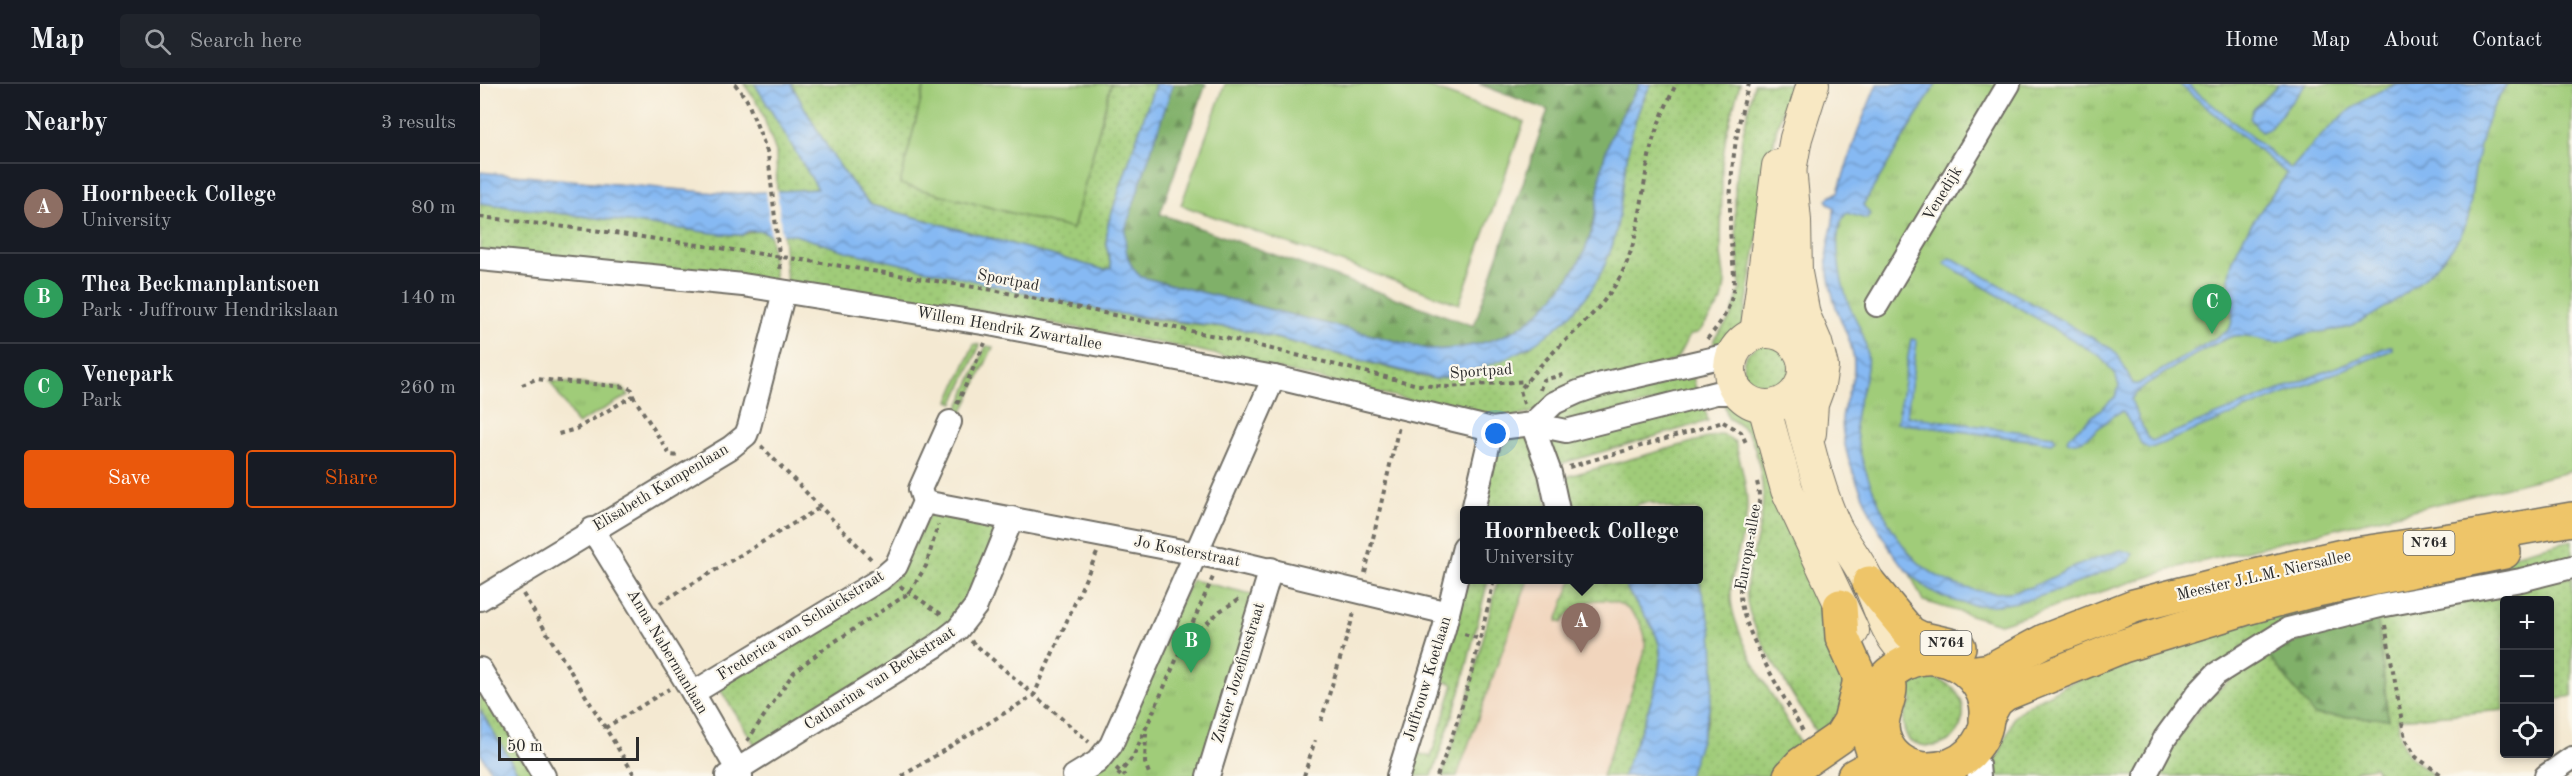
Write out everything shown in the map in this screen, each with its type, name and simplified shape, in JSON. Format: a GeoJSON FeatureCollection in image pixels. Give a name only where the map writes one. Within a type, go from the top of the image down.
{"type":"FeatureCollection","features":[{"type":"Feature","properties":{"kind":"main road"},"geometry":{"type":"LineString","coordinates":[[1771,335],[1778,166],[1800,84]]}},
{"type":"Feature","properties":{"kind":"main road"},"geometry":{"type":"LineString","coordinates":[[1771,335],[1790,167],[1796,138],[1813,84]]}},
{"type":"Feature","properties":{"kind":"main road"},"geometry":{"type":"LineString","coordinates":[[1790,167],[1795,220],[1796,273],[1804,315],[1816,343],[1822,366],[1812,404],[1810,447]]}},
{"type":"Feature","properties":{"kind":"main road"},"geometry":{"type":"LineString","coordinates":[[1751,400],[1786,402],[1795,395],[1804,376],[1804,365],[1799,349],[1771,335],[1720,347],[1730,370],[1732,383],[1751,400],[1787,490],[1876,678],[1892,690],[1884,707],[1881,725],[1886,742],[1884,770]]}},
{"type":"Feature","properties":{"kind":"main road"},"geometry":{"type":"LineString","coordinates":[[1795,395],[1835,526],[1869,583],[1880,613],[1895,639],[1908,655],[1918,659]]}},
{"type":"Feature","properties":{"kind":"main road","name":"Meester J.L.M. Niersallee"},"geometry":{"type":"LineString","coordinates":[[1969,673],[1990,670],[2044,641],[2134,606],[2342,556],[2572,519]]}},
{"type":"Feature","properties":{"kind":"main road","name":"Meester J.L.M. Niersallee"},"geometry":{"type":"LineString","coordinates":[[1980,752],[2007,711],[2058,674],[2123,646],[2311,591],[2515,550],[2572,532]]}},
{"type":"Feature","properties":{"kind":"main road","name":"N764"},"geometry":{"type":"LineString","coordinates":[[1869,583],[1905,629],[1920,638],[1942,641],[1982,656],[2044,641]]}},
{"type":"Feature","properties":{"kind":"main road"},"geometry":{"type":"LineString","coordinates":[[1790,776],[1801,764],[1840,737],[1850,721],[1860,684],[1859,675],[1842,637],[1840,606]]}},
{"type":"Feature","properties":{"kind":"main road","name":"N764"},"geometry":{"type":"LineString","coordinates":[[1882,682],[1902,665],[1918,659],[1946,659],[1969,673],[1983,694],[1980,752],[1938,769],[1884,770]]}},
{"type":"Feature","properties":{"kind":"main road"},"geometry":{"type":"LineString","coordinates":[[1882,682],[1869,708],[1867,725],[1871,748],[1884,770]]}},
{"type":"Feature","properties":{"kind":"main road"},"geometry":{"type":"LineString","coordinates":[[1804,776],[1851,745],[1867,725]]}},
{"type":"Feature","properties":{"kind":"street","name":"Venedijk"},"geometry":{"type":"LineString","coordinates":[[1877,305],[2008,84]]}},
{"type":"Feature","properties":{"kind":"street","name":"Willem Hendrik Zwartallee"},"geometry":{"type":"LineString","coordinates":[[480,259],[743,285],[989,324],[1274,377],[1492,429],[1532,424],[1566,431],[1716,393],[1751,400]]}},
{"type":"Feature","properties":{"kind":"street","name":"Elisabeth Kampenlaan"},"geometry":{"type":"LineString","coordinates":[[480,599],[746,435],[784,292]]}},
{"type":"Feature","properties":{"kind":"street"},"geometry":{"type":"LineString","coordinates":[[1557,506],[1550,473],[1532,424],[1554,403],[1578,392],[1720,347]]}},
{"type":"Feature","properties":{"kind":"street"},"geometry":{"type":"LineString","coordinates":[[1074,776],[1104,756],[1197,554],[1274,377]]}},
{"type":"Feature","properties":{"kind":"street","name":"Frederica van Schaickstraat"},"geometry":{"type":"LineString","coordinates":[[689,686],[886,574],[896,566],[933,503],[920,489],[950,422]]}},
{"type":"Feature","properties":{"kind":"street"},"geometry":{"type":"LineString","coordinates":[[1474,506],[1492,429]]}},
{"type":"Feature","properties":{"kind":"street","name":"Jo Kosterstraat"},"geometry":{"type":"LineString","coordinates":[[933,503],[1219,558],[1448,613]]}},
{"type":"Feature","properties":{"kind":"street","name":"Catharina van Beekstraat"},"geometry":{"type":"LineString","coordinates":[[735,774],[958,630],[976,606],[1012,518]]}},
{"type":"Feature","properties":{"kind":"street","name":"Anna Nabermanlaan"},"geometry":{"type":"LineString","coordinates":[[592,529],[689,686],[735,774]]}},
{"type":"Feature","properties":{"kind":"street","name":"Juffrouw Koetlaan"},"geometry":{"type":"LineString","coordinates":[[1398,776],[1448,613],[1460,563]]}},
{"type":"Feature","properties":{"kind":"street"},"geometry":{"type":"LineString","coordinates":[[2145,776],[2165,738],[2198,693],[2216,674],[2288,629],[2380,606],[2521,580],[2572,567]]}},
{"type":"Feature","properties":{"kind":"street","name":"Zuster Jozefinestraat"},"geometry":{"type":"LineString","coordinates":[[1208,776],[1265,568]]}},
{"type":"Feature","properties":{"kind":"street"},"geometry":{"type":"LineString","coordinates":[[480,669],[544,776]]}},
{"type":"Feature","properties":{"kind":"street"},"geometry":{"type":"LineString","coordinates":[[2546,776],[2572,758]]}},
{"type":"Feature","properties":{"kind":"path"},"geometry":{"type":"LineString","coordinates":[[735,84],[747,100],[768,154],[777,242]]}},
{"type":"Feature","properties":{"kind":"path","name":"Sportpad"},"geometry":{"type":"LineString","coordinates":[[480,218],[600,231],[993,290],[1239,341],[1418,385],[1449,387],[1527,381],[1602,302],[1621,276],[1636,237],[1646,170],[1657,128],[1676,84]]}},
{"type":"Feature","properties":{"kind":"path"},"geometry":{"type":"LineString","coordinates":[[1720,347],[1720,324],[1733,293],[1735,264],[1730,218],[1737,126],[1749,84]]}},
{"type":"Feature","properties":{"kind":"path"},"geometry":{"type":"LineString","coordinates":[[950,422],[984,345],[989,324]]}},
{"type":"Feature","properties":{"kind":"path"},"geometry":{"type":"LineString","coordinates":[[522,385],[536,379],[627,387],[632,390],[633,396],[670,455],[678,455],[688,472]]}},
{"type":"Feature","properties":{"kind":"path"},"geometry":{"type":"LineString","coordinates":[[555,435],[576,429],[633,396]]}},
{"type":"Feature","properties":{"kind":"path"},"geometry":{"type":"LineString","coordinates":[[1321,721],[1360,591],[1403,408]]}},
{"type":"Feature","properties":{"kind":"path"},"geometry":{"type":"LineString","coordinates":[[1550,473],[1723,422],[1741,432],[1750,455]]}},
{"type":"Feature","properties":{"kind":"path"},"geometry":{"type":"LineString","coordinates":[[746,435],[764,448],[886,574],[909,593],[940,612],[1104,756],[1122,775],[1146,729],[1184,645],[1219,558]]}},
{"type":"Feature","properties":{"kind":"path","name":"Europa-allee"},"geometry":{"type":"LineString","coordinates":[[1755,476],[1758,497],[1755,524],[1745,563],[1740,599],[1759,647],[1809,741]]}},
{"type":"Feature","properties":{"kind":"path"},"geometry":{"type":"LineString","coordinates":[[735,774],[748,736],[794,672],[832,642],[909,593],[932,552],[933,503]]}},
{"type":"Feature","properties":{"kind":"path"},"geometry":{"type":"LineString","coordinates":[[644,613],[821,507]]}},
{"type":"Feature","properties":{"kind":"path"},"geometry":{"type":"LineString","coordinates":[[902,776],[1034,695],[1105,536]]}},
{"type":"Feature","properties":{"kind":"path"},"geometry":{"type":"LineString","coordinates":[[1184,645],[1220,611],[1250,591],[1253,592],[1265,568]]}},
{"type":"Feature","properties":{"kind":"path"},"geometry":{"type":"LineString","coordinates":[[513,578],[635,776]]}},
{"type":"Feature","properties":{"kind":"path"},"geometry":{"type":"LineString","coordinates":[[1437,776],[1476,654],[1493,584]]}},
{"type":"Feature","properties":{"kind":"path"},"geometry":{"type":"LineString","coordinates":[[2380,606],[2405,740],[2416,757],[2443,776]]}},
{"type":"Feature","properties":{"kind":"path"},"geometry":{"type":"LineString","coordinates":[[605,728],[689,686]]}},
{"type":"Feature","properties":{"kind":"path"},"geometry":{"type":"LineString","coordinates":[[1146,729],[1145,763],[1150,776]]}},
{"type":"Feature","properties":{"kind":"path"},"geometry":{"type":"LineString","coordinates":[[1304,776],[1315,740]]}},
{"type":"Feature","properties":{"kind":"shaded area"},"geometry":{"type":"Polygon","coordinates":[[[1527,584],[1625,584],[1655,633],[1623,776],[1457,776],[1527,584]]]}},
{"type":"Feature","properties":{"kind":"green space"},"geometry":{"type":"Polygon","coordinates":[[[744,84],[755,84],[819,189],[777,192],[776,152],[760,107],[744,84]]]}},
{"type":"Feature","properties":{"kind":"green space"},"geometry":{"type":"Polygon","coordinates":[[[791,84],[925,84],[900,184],[1073,229],[1111,84],[1155,84],[1108,224],[1106,244],[1111,268],[1105,270],[871,205],[837,162],[791,84]]]}},
{"type":"Feature","properties":{"kind":"green space"},"geometry":{"type":"Polygon","coordinates":[[[925,84],[1111,84],[1073,229],[900,184],[925,84]]]}},
{"type":"Feature","properties":{"kind":"green space"},"geometry":{"type":"Polygon","coordinates":[[[1173,84],[1206,84],[1160,214],[1474,326],[1548,110],[1479,84],[1640,84],[1618,121],[1608,145],[1602,166],[1592,230],[1587,245],[1570,277],[1546,306],[1518,328],[1503,336],[1468,346],[1432,350],[1141,277],[1136,272],[1127,256],[1125,230],[1173,84]]]}},
{"type":"Feature","properties":{"kind":"green space"},"geometry":{"type":"Polygon","coordinates":[[[1225,84],[1420,84],[1524,122],[1459,304],[1181,205],[1225,84]]]}},
{"type":"Feature","properties":{"kind":"green space"},"geometry":{"type":"Polygon","coordinates":[[[1651,84],[1740,84],[1726,135],[1722,164],[1721,254],[1725,283],[1722,301],[1699,332],[1689,336],[1676,360],[1530,413],[1499,421],[1197,350],[1002,314],[787,283],[783,234],[792,234],[846,251],[1140,318],[1241,329],[1423,377],[1435,379],[1467,373],[1530,347],[1612,248],[1632,125],[1651,84]]]}},
{"type":"Feature","properties":{"kind":"green space"},"geometry":{"type":"Polygon","coordinates":[[[1754,84],[1791,84],[1776,130],[1742,330],[1729,346],[1714,348],[1714,339],[1731,317],[1740,289],[1735,186],[1742,138],[1754,84]]]}},
{"type":"Feature","properties":{"kind":"green space"},"geometry":{"type":"Polygon","coordinates":[[[1913,84],[2572,84],[2572,471],[2179,567],[2000,624],[1923,601],[1851,450],[1863,363],[1833,249],[1846,204],[1913,84]]]}},
{"type":"Feature","properties":{"kind":"green space"},"geometry":{"type":"Polygon","coordinates":[[[480,203],[721,234],[740,235],[756,231],[762,232],[770,235],[775,283],[480,250],[480,203]]]}},
{"type":"Feature","properties":{"kind":"green space"},"geometry":{"type":"Polygon","coordinates":[[[974,344],[980,345],[954,403],[949,401],[974,344]]]}},
{"type":"Feature","properties":{"kind":"green space"},"geometry":{"type":"Polygon","coordinates":[[[1762,344],[1772,344],[1787,354],[1791,368],[1790,377],[1781,388],[1772,392],[1762,392],[1747,382],[1743,373],[1743,363],[1753,348],[1762,344]]]}},
{"type":"Feature","properties":{"kind":"green space"},"geometry":{"type":"Polygon","coordinates":[[[986,346],[993,347],[957,424],[952,422],[986,346]]]}},
{"type":"Feature","properties":{"kind":"green space"},"geometry":{"type":"Polygon","coordinates":[[[1691,369],[1697,393],[1557,424],[1553,411],[1561,406],[1691,369]]]}},
{"type":"Feature","properties":{"kind":"green space"},"geometry":{"type":"Polygon","coordinates":[[[550,381],[622,388],[629,395],[577,424],[550,381]]]}},
{"type":"Feature","properties":{"kind":"green space"},"geometry":{"type":"Polygon","coordinates":[[[1723,399],[1743,406],[1755,416],[1797,551],[1846,658],[1842,714],[1820,739],[1767,651],[1757,632],[1747,601],[1747,582],[1762,516],[1762,484],[1752,439],[1746,430],[1728,418],[1723,399]]]}},
{"type":"Feature","properties":{"kind":"green space"},"geometry":{"type":"Polygon","coordinates":[[[1703,402],[1708,421],[1556,465],[1550,441],[1555,435],[1703,402]]]}},
{"type":"Feature","properties":{"kind":"green space"},"geometry":{"type":"Polygon","coordinates":[[[1722,434],[1735,442],[1744,480],[1747,509],[1732,579],[1731,600],[1734,617],[1760,675],[1803,748],[1771,776],[1688,776],[1708,719],[1714,672],[1711,628],[1700,584],[1703,584],[1703,506],[1662,506],[1649,502],[1637,506],[1573,506],[1565,477],[1722,434]]]}},
{"type":"Feature","properties":{"kind":"green space"},"geometry":{"type":"Polygon","coordinates":[[[1521,435],[1530,441],[1548,506],[1482,506],[1496,456],[1510,440],[1521,435]]]}},
{"type":"Feature","properties":{"kind":"green space"},"geometry":{"type":"Polygon","coordinates":[[[930,513],[999,527],[959,623],[757,748],[718,686],[896,578],[930,513]]]}},
{"type":"Feature","properties":{"kind":"green space"},"geometry":{"type":"Polygon","coordinates":[[[2572,540],[2572,559],[2242,647],[2137,776],[1990,776],[2014,717],[2024,708],[2066,685],[2156,646],[2572,540]]]}},
{"type":"Feature","properties":{"kind":"green space"},"geometry":{"type":"Polygon","coordinates":[[[2572,577],[2572,696],[2554,700],[2554,596],[2500,596],[2500,710],[2398,719],[2404,747],[2412,759],[2435,776],[2379,776],[2375,767],[2357,770],[2351,776],[2158,776],[2185,728],[2205,702],[2227,682],[2267,653],[2388,719],[2377,612],[2572,577]]]}},
{"type":"Feature","properties":{"kind":"green space"},"geometry":{"type":"Polygon","coordinates":[[[1192,580],[1256,595],[1199,776],[1089,776],[1192,580]]]}},
{"type":"Feature","properties":{"kind":"green space"},"geometry":{"type":"Polygon","coordinates":[[[1464,584],[1487,584],[1461,689],[1432,776],[1407,776],[1414,752],[1431,757],[1454,684],[1437,678],[1464,584]]]}},
{"type":"Feature","properties":{"kind":"green space"},"geometry":{"type":"Polygon","coordinates":[[[1497,584],[1527,584],[1457,776],[1442,776],[1468,697],[1497,584]]]}},
{"type":"Feature","properties":{"kind":"green space"},"geometry":{"type":"Polygon","coordinates":[[[1571,584],[1625,584],[1656,635],[1660,657],[1654,691],[1623,776],[1602,776],[1643,659],[1645,639],[1643,630],[1633,614],[1610,601],[1594,600],[1583,604],[1573,610],[1562,623],[1557,621],[1571,584]]]}},
{"type":"Feature","properties":{"kind":"green space"},"geometry":{"type":"Polygon","coordinates":[[[2377,612],[2388,719],[2314,715],[2267,653],[2377,612]]]}},
{"type":"Feature","properties":{"kind":"green space"},"geometry":{"type":"Polygon","coordinates":[[[1932,678],[1949,686],[1960,697],[1963,711],[1961,724],[1954,736],[1942,744],[1927,746],[1909,740],[1906,735],[1903,720],[1912,701],[1905,688],[1922,679],[1932,678]]]}},
{"type":"Feature","properties":{"kind":"green space"},"geometry":{"type":"Polygon","coordinates":[[[480,683],[537,776],[520,776],[480,710],[480,683]]]}},
{"type":"Feature","properties":{"kind":"water"},"geometry":{"type":"Polygon","coordinates":[[[755,84],[791,84],[837,162],[871,205],[1105,270],[1111,268],[1106,244],[1108,224],[1155,84],[1173,84],[1125,230],[1127,256],[1136,272],[1141,277],[1431,350],[1468,346],[1503,336],[1532,318],[1558,292],[1570,277],[1587,245],[1592,230],[1600,176],[1614,129],[1640,84],[1651,84],[1632,132],[1619,216],[1611,250],[1597,281],[1578,306],[1556,328],[1529,346],[1500,361],[1435,379],[1241,329],[1114,313],[846,251],[792,234],[770,235],[763,231],[748,231],[742,235],[721,234],[480,203],[480,172],[728,194],[818,189],[755,84]]]}},
{"type":"Feature","properties":{"kind":"water"},"geometry":{"type":"Polygon","coordinates":[[[1877,84],[1936,84],[1863,205],[1870,214],[1867,219],[1847,213],[1839,231],[1840,271],[1849,305],[1864,337],[1867,354],[1865,378],[1855,421],[1856,431],[1869,480],[1884,513],[1902,543],[1922,565],[1948,581],[1978,591],[2009,592],[2024,589],[2075,566],[2121,550],[2133,553],[2130,561],[2053,592],[2017,602],[1984,605],[1952,600],[1923,585],[1896,557],[1871,514],[1845,444],[1842,419],[1852,380],[1854,359],[1835,305],[1826,259],[1834,208],[1827,199],[1838,192],[1857,133],[1877,84]]]}},
{"type":"Feature","properties":{"kind":"water"},"geometry":{"type":"Polygon","coordinates":[[[2179,84],[2187,84],[2291,169],[2340,118],[2384,89],[2400,84],[2507,84],[2493,107],[2484,130],[2475,168],[2469,214],[2461,234],[2450,250],[2421,280],[2370,317],[2349,327],[2305,334],[2279,342],[2244,336],[2225,339],[2161,375],[2131,400],[2147,437],[2152,441],[2389,346],[2392,346],[2392,350],[2149,449],[2142,445],[2123,411],[2084,440],[2069,442],[2067,440],[2069,436],[2115,397],[2119,386],[2115,374],[2100,356],[1944,263],[1949,258],[1954,259],[2112,349],[2119,357],[2133,384],[2138,384],[2229,330],[2233,315],[2229,282],[2231,266],[2256,218],[2287,174],[2179,84]]]}},
{"type":"Feature","properties":{"kind":"water"},"geometry":{"type":"Polygon","coordinates":[[[2279,84],[2306,84],[2269,129],[2261,132],[2250,118],[2253,109],[2279,84]]]}},
{"type":"Feature","properties":{"kind":"water"},"geometry":{"type":"Polygon","coordinates":[[[1911,339],[1917,342],[1907,416],[2053,436],[2056,440],[2052,443],[1897,423],[1911,339]]]}},
{"type":"Feature","properties":{"kind":"water"},"geometry":{"type":"Polygon","coordinates":[[[1625,584],[1700,584],[1711,628],[1713,682],[1703,735],[1688,776],[1623,776],[1654,691],[1660,658],[1656,635],[1625,584]]]}},
{"type":"Feature","properties":{"kind":"water"},"geometry":{"type":"Polygon","coordinates":[[[480,710],[520,776],[494,776],[480,753],[480,710]]]}},
{"type":"Feature","properties":{"kind":"pier"},"geometry":{"type":"Polygon","coordinates":[[[766,189],[777,189],[782,237],[771,238],[766,189]]]}},
{"type":"Feature","properties":{"kind":"place","name":"Venepark"},"geometry":{"type":"Point","coordinates":[2212,334]}},
{"type":"Feature","properties":{"kind":"place","name":"Hoornbeeck College"},"geometry":{"type":"Point","coordinates":[1581,653]}},
{"type":"Feature","properties":{"kind":"place","name":"Thea Beckmanplantsoen"},"geometry":{"type":"Point","coordinates":[1191,673]}}]}
